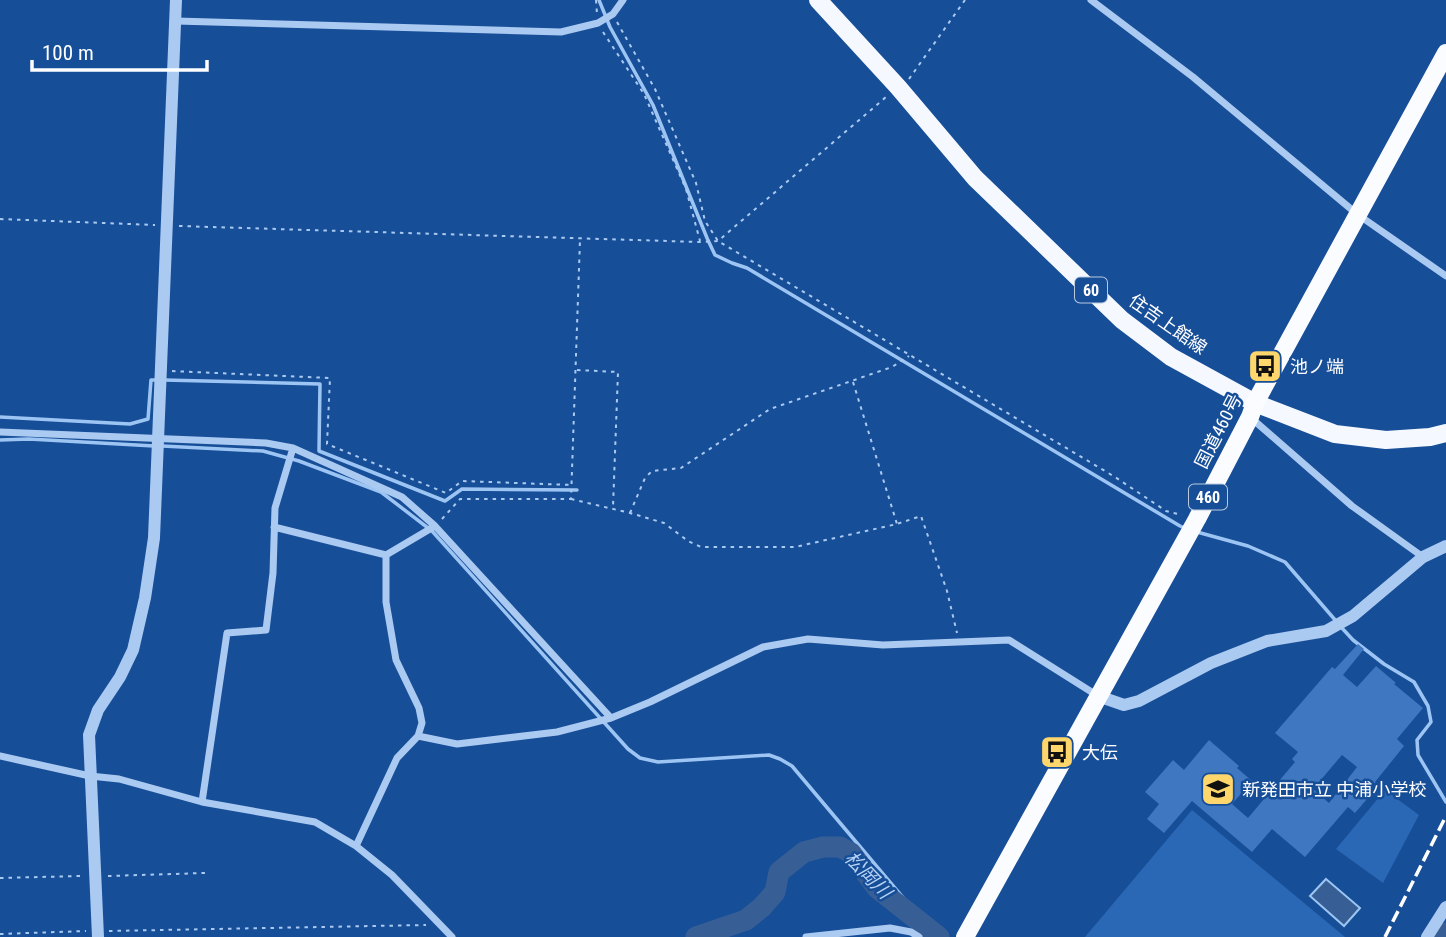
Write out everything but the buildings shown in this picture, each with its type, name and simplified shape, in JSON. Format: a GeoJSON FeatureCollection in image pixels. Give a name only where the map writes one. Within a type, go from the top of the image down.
{"type":"FeatureCollection","features":[{"type":"Feature","properties":{"kind":"highway","name":"国道460号"},"geometry":{"type":"LineString","coordinates":[[965,937],[1197,519],[1357,215],[1446,53]]}},
{"type":"Feature","properties":{"kind":"main road","name":"住吉上館線"},"geometry":{"type":"LineString","coordinates":[[818,0],[898,87],[975,178],[1122,320],[1171,357],[1253,410],[1335,434],[1386,440],[1430,437],[1446,433]]}},
{"type":"Feature","properties":{"kind":"street"},"geometry":{"type":"LineString","coordinates":[[98,934],[89,735],[99,710],[133,650],[145,598],[154,538],[176,0]]}},
{"type":"Feature","properties":{"kind":"street"},"geometry":{"type":"LineString","coordinates":[[176,21],[561,32],[598,23],[613,14],[623,0]]}},
{"type":"Feature","properties":{"kind":"street"},"geometry":{"type":"LineString","coordinates":[[1091,0],[1193,77],[1357,215],[1446,276]]}},
{"type":"Feature","properties":{"kind":"street"},"geometry":{"type":"LineString","coordinates":[[1253,410],[1352,506],[1423,557]]}},
{"type":"Feature","properties":{"kind":"street"},"geometry":{"type":"LineString","coordinates":[[0,432],[266,443],[293,449],[402,497],[435,526],[611,718]]}},
{"type":"Feature","properties":{"kind":"street"},"geometry":{"type":"LineString","coordinates":[[202,802],[227,633],[266,630],[273,573],[275,508],[293,449]]}},
{"type":"Feature","properties":{"kind":"street"},"geometry":{"type":"LineString","coordinates":[[274,527],[386,555],[435,526]]}},
{"type":"Feature","properties":{"kind":"street"},"geometry":{"type":"LineString","coordinates":[[418,736],[457,744],[557,732],[611,718],[650,702],[764,647],[808,639],[883,645],[1009,640],[1098,696],[1124,705],[1139,701],[1211,663],[1267,641],[1326,631],[1353,616],[1423,557],[1446,546]]}},
{"type":"Feature","properties":{"kind":"street"},"geometry":{"type":"LineString","coordinates":[[355,846],[397,758],[418,736],[422,723],[419,708],[396,660],[386,601],[386,555]]}},
{"type":"Feature","properties":{"kind":"street"},"geometry":{"type":"LineString","coordinates":[[0,756],[90,776],[119,779],[202,802],[315,822],[355,846],[391,874],[452,937]]}},
{"type":"Feature","properties":{"kind":"street"},"geometry":{"type":"LineString","coordinates":[[1427,937],[1446,907]]}},
{"type":"Feature","properties":{"kind":"street"},"geometry":{"type":"LineString","coordinates":[[806,937],[890,928],[911,932],[919,937]]}},
{"type":"Feature","properties":{"kind":"path"},"geometry":{"type":"LineString","coordinates":[[596,0],[598,23],[644,94],[686,189],[700,242]]}},
{"type":"Feature","properties":{"kind":"path"},"geometry":{"type":"LineString","coordinates":[[0,219],[580,239],[718,241],[898,87],[905,85],[965,0]]}},
{"type":"Feature","properties":{"kind":"path"},"geometry":{"type":"LineString","coordinates":[[613,14],[655,89],[696,183],[705,220],[718,241],[1115,477],[1166,511],[1197,519]]}},
{"type":"Feature","properties":{"kind":"path"},"geometry":{"type":"LineString","coordinates":[[571,499],[580,239]]}},
{"type":"Feature","properties":{"kind":"path"},"geometry":{"type":"LineString","coordinates":[[630,513],[645,478],[652,471],[681,468],[770,409],[892,367],[910,355]]}},
{"type":"Feature","properties":{"kind":"path"},"geometry":{"type":"LineString","coordinates":[[576,370],[618,372],[612,509]]}},
{"type":"Feature","properties":{"kind":"path"},"geometry":{"type":"LineString","coordinates":[[160,371],[330,378],[327,444],[446,493],[462,481],[572,485]]}},
{"type":"Feature","properties":{"kind":"path"},"geometry":{"type":"LineString","coordinates":[[853,381],[897,524]]}},
{"type":"Feature","properties":{"kind":"path"},"geometry":{"type":"LineString","coordinates":[[435,526],[460,499],[571,499],[664,523],[701,547],[795,547],[921,516],[947,591],[958,641]]}},
{"type":"Feature","properties":{"kind":"path"},"geometry":{"type":"LineString","coordinates":[[0,934],[441,925]]}},
{"type":"Feature","properties":{"kind":"shaded area"},"geometry":{"type":"Polygon","coordinates":[[[1385,790],[1419,815],[1383,883],[1336,849],[1385,790]]]}},
{"type":"Feature","properties":{"kind":"shaded area"},"geometry":{"type":"Polygon","coordinates":[[[1192,810],[1345,937],[1085,937],[1192,810]]]}},
{"type":"Feature","properties":{"kind":"shaded area"},"geometry":{"type":"Polygon","coordinates":[[[1326,879],[1360,908],[1344,926],[1310,896],[1326,879]]]}},
{"type":"Feature","properties":{"kind":"waterway"},"geometry":{"type":"LineString","coordinates":[[599,0],[610,27],[653,105],[715,255],[747,268],[1187,529]]}},
{"type":"Feature","properties":{"kind":"waterway"},"geometry":{"type":"LineString","coordinates":[[0,417],[130,424],[148,419],[151,380],[156,380]]}},
{"type":"Feature","properties":{"kind":"waterway"},"geometry":{"type":"LineString","coordinates":[[164,380],[320,384],[319,451],[445,501],[462,489],[577,490]]}},
{"type":"Feature","properties":{"kind":"waterway"},"geometry":{"type":"LineString","coordinates":[[0,440],[29,439],[154,446]]}},
{"type":"Feature","properties":{"kind":"waterway"},"geometry":{"type":"LineString","coordinates":[[162,446],[263,451],[299,461],[381,492],[432,531],[628,749],[640,758],[658,762],[769,755],[792,766],[905,900],[917,921]]}},
{"type":"Feature","properties":{"kind":"waterway"},"geometry":{"type":"LineString","coordinates":[[1197,532],[1248,546],[1285,562],[1336,621]]}},
{"type":"Feature","properties":{"kind":"waterway"},"geometry":{"type":"LineString","coordinates":[[1341,627],[1384,664],[1414,682],[1428,706],[1431,722],[1417,740],[1418,755],[1446,802]]}},
{"type":"Feature","properties":{"kind":"waterway","name":"松岡川"},"geometry":{"type":"LineString","coordinates":[[696,937],[746,920],[775,892],[779,872],[804,852],[823,847],[840,847],[851,853],[877,888],[939,937]]}},
{"type":"Feature","properties":{"kind":"waterway","name":"松岡川"},"geometry":{"type":"LineString","coordinates":[[1437,937],[1446,933]]}},
{"type":"Feature","properties":{"kind":"railway"},"geometry":{"type":"LineString","coordinates":[[1385,937],[1446,816]]}},
{"type":"Feature","properties":{"kind":"place","name":"池ノ端"},"geometry":{"type":"Point","coordinates":[1265,366]}},
{"type":"Feature","properties":{"kind":"place","name":"大伝"},"geometry":{"type":"Point","coordinates":[1057,752]}},
{"type":"Feature","properties":{"kind":"place","name":"新発田市立 中浦小学校"},"geometry":{"type":"Point","coordinates":[1218,789]}}]}
